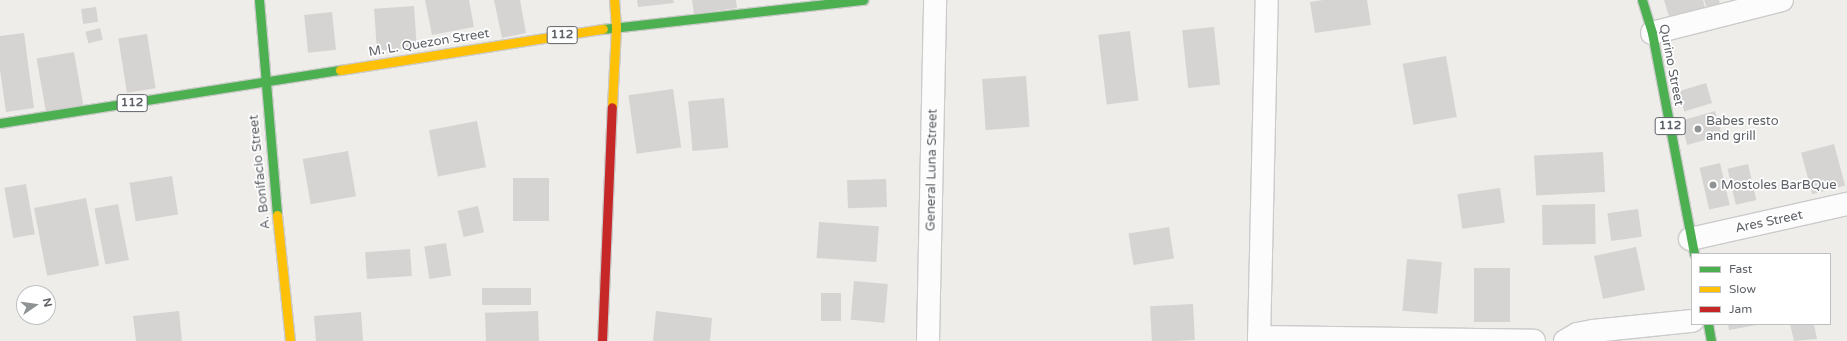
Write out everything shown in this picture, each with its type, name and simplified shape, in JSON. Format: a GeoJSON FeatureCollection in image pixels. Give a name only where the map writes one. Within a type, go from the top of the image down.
{"type":"FeatureCollection","features":[{"type":"Feature","properties":{"kind":"main road","name":"A. Bonifacio Street"},"geometry":{"type":"LineString","coordinates":[[259,0],[264,82],[290,341]]}},
{"type":"Feature","properties":{"kind":"main road"},"geometry":{"type":"LineString","coordinates":[[602,341],[616,27],[614,0]]}},
{"type":"Feature","properties":{"kind":"main road","name":"M. L. Quezon Street"},"geometry":{"type":"LineString","coordinates":[[0,123],[616,27],[862,0]]}},
{"type":"Feature","properties":{"kind":"main road","name":"Qurino Street"},"geometry":{"type":"LineString","coordinates":[[1642,0],[1652,33],[1692,246]]}},
{"type":"Feature","properties":{"kind":"main road"},"geometry":{"type":"LineString","coordinates":[[1708,325],[1711,341]]}},
{"type":"Feature","properties":{"kind":"street","name":"General Luna Street"},"geometry":{"type":"LineString","coordinates":[[928,341],[935,0]]}},
{"type":"Feature","properties":{"kind":"street"},"geometry":{"type":"LineString","coordinates":[[1267,0],[1259,339],[1534,341]]}},
{"type":"Feature","properties":{"kind":"street"},"geometry":{"type":"LineString","coordinates":[[1652,33],[1782,0]]}},
{"type":"Feature","properties":{"kind":"street","name":"Ares Street"},"geometry":{"type":"LineString","coordinates":[[1692,246],[1847,204]]}},
{"type":"Feature","properties":{"kind":"street"},"geometry":{"type":"LineString","coordinates":[[1565,341],[1577,334],[1593,331],[1691,321]]}},
{"type":"Feature","properties":{"kind":"building"},"geometry":{"type":"Polygon","coordinates":[[[425,0],[469,0],[474,27],[432,35],[425,0]]]}},
{"type":"Feature","properties":{"kind":"building"},"geometry":{"type":"Polygon","coordinates":[[[494,0],[520,0],[526,33],[502,38],[494,0]]]}},
{"type":"Feature","properties":{"kind":"building"},"geometry":{"type":"Polygon","coordinates":[[[637,0],[673,0],[674,3],[638,7],[637,0]]]}},
{"type":"Feature","properties":{"kind":"building"},"geometry":{"type":"Polygon","coordinates":[[[692,0],[736,0],[737,8],[694,14],[692,0]]]}},
{"type":"Feature","properties":{"kind":"building"},"geometry":{"type":"Polygon","coordinates":[[[1323,0],[1367,0],[1371,25],[1315,33],[1310,2],[1323,0]]]}},
{"type":"Feature","properties":{"kind":"building"},"geometry":{"type":"Polygon","coordinates":[[[1664,0],[1703,0],[1707,15],[1672,26],[1664,0]]]}},
{"type":"Feature","properties":{"kind":"building"},"geometry":{"type":"Polygon","coordinates":[[[1704,0],[1719,0],[1720,4],[1707,8],[1704,0]]]}},
{"type":"Feature","properties":{"kind":"building"},"geometry":{"type":"Polygon","coordinates":[[[414,6],[417,48],[377,51],[374,9],[414,6]]]}},
{"type":"Feature","properties":{"kind":"building"},"geometry":{"type":"Polygon","coordinates":[[[96,7],[98,22],[83,24],[81,9],[96,7]]]}},
{"type":"Feature","properties":{"kind":"building"},"geometry":{"type":"Polygon","coordinates":[[[332,12],[336,50],[308,53],[304,15],[332,12]]]}},
{"type":"Feature","properties":{"kind":"building"},"geometry":{"type":"Polygon","coordinates":[[[1214,27],[1220,85],[1188,88],[1182,30],[1214,27]]]}},
{"type":"Feature","properties":{"kind":"building"},"geometry":{"type":"Polygon","coordinates":[[[100,28],[103,40],[88,43],[85,32],[100,28]]]}},
{"type":"Feature","properties":{"kind":"building"},"geometry":{"type":"Polygon","coordinates":[[[1130,31],[1139,100],[1107,104],[1098,35],[1130,31]]]}},
{"type":"Feature","properties":{"kind":"building"},"geometry":{"type":"Polygon","coordinates":[[[24,33],[34,108],[6,112],[0,70],[0,36],[24,33]]]}},
{"type":"Feature","properties":{"kind":"building"},"geometry":{"type":"Polygon","coordinates":[[[147,34],[156,88],[127,93],[118,39],[147,34]]]}},
{"type":"Feature","properties":{"kind":"building"},"geometry":{"type":"Polygon","coordinates":[[[74,52],[83,105],[46,112],[37,59],[74,52]]]}},
{"type":"Feature","properties":{"kind":"building"},"geometry":{"type":"Polygon","coordinates":[[[1446,56],[1457,117],[1413,125],[1403,64],[1446,56]]]}},
{"type":"Feature","properties":{"kind":"building"},"geometry":{"type":"Polygon","coordinates":[[[1026,76],[1030,127],[986,130],[982,79],[1026,76]]]}},
{"type":"Feature","properties":{"kind":"building"},"geometry":{"type":"Polygon","coordinates":[[[1706,83],[1712,103],[1684,112],[1678,91],[1706,83]]]}},
{"type":"Feature","properties":{"kind":"building"},"geometry":{"type":"Polygon","coordinates":[[[673,89],[681,147],[637,154],[628,95],[673,89]]]}},
{"type":"Feature","properties":{"kind":"building"},"geometry":{"type":"Polygon","coordinates":[[[724,98],[728,148],[692,151],[688,101],[724,98]]]}},
{"type":"Feature","properties":{"kind":"building"},"geometry":{"type":"Polygon","coordinates":[[[1715,111],[1722,135],[1687,145],[1680,121],[1715,111]]]}},
{"type":"Feature","properties":{"kind":"building"},"geometry":{"type":"Polygon","coordinates":[[[477,121],[486,167],[438,176],[429,130],[477,121]]]}},
{"type":"Feature","properties":{"kind":"building"},"geometry":{"type":"Polygon","coordinates":[[[1834,144],[1845,186],[1812,194],[1801,153],[1834,144]]]}},
{"type":"Feature","properties":{"kind":"building"},"geometry":{"type":"Polygon","coordinates":[[[348,151],[356,196],[311,204],[303,159],[348,151]]]}},
{"type":"Feature","properties":{"kind":"building"},"geometry":{"type":"Polygon","coordinates":[[[1603,152],[1605,192],[1536,196],[1534,156],[1603,152]]]}},
{"type":"Feature","properties":{"kind":"building"},"geometry":{"type":"Polygon","coordinates":[[[1720,163],[1730,205],[1709,210],[1700,168],[1720,163]]]}},
{"type":"Feature","properties":{"kind":"building"},"geometry":{"type":"Polygon","coordinates":[[[1748,164],[1756,200],[1736,205],[1728,169],[1748,164]]]}},
{"type":"Feature","properties":{"kind":"building"},"geometry":{"type":"Polygon","coordinates":[[[172,176],[178,215],[136,221],[130,183],[172,176]]]}},
{"type":"Feature","properties":{"kind":"building"},"geometry":{"type":"Polygon","coordinates":[[[513,178],[549,178],[549,221],[513,221],[513,178]]]}},
{"type":"Feature","properties":{"kind":"building"},"geometry":{"type":"Polygon","coordinates":[[[886,179],[887,207],[848,208],[847,180],[886,179]]]}},
{"type":"Feature","properties":{"kind":"building"},"geometry":{"type":"Polygon","coordinates":[[[26,184],[35,234],[13,238],[4,188],[26,184]]]}},
{"type":"Feature","properties":{"kind":"building"},"geometry":{"type":"Polygon","coordinates":[[[1500,188],[1505,223],[1462,229],[1457,194],[1500,188]]]}},
{"type":"Feature","properties":{"kind":"building"},"geometry":{"type":"Polygon","coordinates":[[[86,198],[99,266],[47,276],[34,208],[86,198]]]}},
{"type":"Feature","properties":{"kind":"building"},"geometry":{"type":"Polygon","coordinates":[[[118,204],[129,260],[105,265],[94,209],[118,204]]]}},
{"type":"Feature","properties":{"kind":"building"},"geometry":{"type":"Polygon","coordinates":[[[1595,204],[1596,244],[1543,245],[1542,205],[1595,204]]]}},
{"type":"Feature","properties":{"kind":"building"},"geometry":{"type":"Polygon","coordinates":[[[478,206],[484,232],[464,237],[458,211],[478,206]]]}},
{"type":"Feature","properties":{"kind":"building"},"geometry":{"type":"Polygon","coordinates":[[[1638,209],[1642,237],[1611,241],[1607,213],[1638,209]]]}},
{"type":"Feature","properties":{"kind":"building"},"geometry":{"type":"Polygon","coordinates":[[[819,222],[879,226],[876,262],[816,258],[819,222]]]}},
{"type":"Feature","properties":{"kind":"building"},"geometry":{"type":"Polygon","coordinates":[[[1169,227],[1174,259],[1134,265],[1129,233],[1169,227]]]}},
{"type":"Feature","properties":{"kind":"building"},"geometry":{"type":"Polygon","coordinates":[[[446,243],[451,276],[429,279],[424,246],[446,243]]]}},
{"type":"Feature","properties":{"kind":"building"},"geometry":{"type":"Polygon","coordinates":[[[1636,247],[1645,290],[1603,299],[1594,256],[1636,247]]]}},
{"type":"Feature","properties":{"kind":"building"},"geometry":{"type":"Polygon","coordinates":[[[410,249],[412,276],[367,279],[365,252],[410,249]]]}},
{"type":"Feature","properties":{"kind":"building"},"geometry":{"type":"Polygon","coordinates":[[[1407,259],[1442,262],[1437,314],[1402,311],[1407,259]]]}},
{"type":"Feature","properties":{"kind":"building"},"geometry":{"type":"Polygon","coordinates":[[[1474,268],[1510,268],[1510,322],[1474,322],[1474,268]]]}},
{"type":"Feature","properties":{"kind":"building"},"geometry":{"type":"Polygon","coordinates":[[[854,281],[888,284],[884,323],[851,320],[854,281]]]}},
{"type":"Feature","properties":{"kind":"building"},"geometry":{"type":"Polygon","coordinates":[[[482,288],[531,288],[531,305],[482,305],[482,288]]]}},
{"type":"Feature","properties":{"kind":"building"},"geometry":{"type":"Polygon","coordinates":[[[821,293],[841,293],[841,321],[821,321],[821,293]]]}},
{"type":"Feature","properties":{"kind":"building"},"geometry":{"type":"Polygon","coordinates":[[[1193,304],[1195,340],[1152,341],[1150,306],[1193,304]]]}},
{"type":"Feature","properties":{"kind":"building"},"geometry":{"type":"Polygon","coordinates":[[[179,311],[182,341],[136,341],[133,316],[179,311]]]}},
{"type":"Feature","properties":{"kind":"building"},"geometry":{"type":"Polygon","coordinates":[[[538,311],[539,341],[486,341],[485,313],[538,311]]]}},
{"type":"Feature","properties":{"kind":"building"},"geometry":{"type":"Polygon","coordinates":[[[656,311],[712,318],[710,341],[653,341],[656,311]]]}},
{"type":"Feature","properties":{"kind":"building"},"geometry":{"type":"Polygon","coordinates":[[[361,312],[363,341],[316,341],[314,316],[361,312]]]}},
{"type":"Feature","properties":{"kind":"building"},"geometry":{"type":"Polygon","coordinates":[[[1728,325],[1757,325],[1729,330],[1728,325]]]}},
{"type":"Feature","properties":{"kind":"building"},"geometry":{"type":"Polygon","coordinates":[[[1790,325],[1814,325],[1817,339],[1794,341],[1790,325]]]}},
{"type":"Feature","properties":{"kind":"traffic: fast"},"geometry":{"type":"LineString","coordinates":[[259,0],[277,215]]}},
{"type":"Feature","properties":{"kind":"traffic: fast"},"geometry":{"type":"LineString","coordinates":[[603,29],[863,0]]}},
{"type":"Feature","properties":{"kind":"traffic: fast"},"geometry":{"type":"LineString","coordinates":[[1642,0],[1652,33],[1694,253]]}},
{"type":"Feature","properties":{"kind":"traffic: fast"},"geometry":{"type":"LineString","coordinates":[[0,123],[340,70]]}},
{"type":"Feature","properties":{"kind":"traffic: fast"},"geometry":{"type":"LineString","coordinates":[[1708,325],[1711,341]]}},
{"type":"Feature","properties":{"kind":"traffic: slow"},"geometry":{"type":"LineString","coordinates":[[612,107],[616,27],[614,0]]}},
{"type":"Feature","properties":{"kind":"traffic: slow"},"geometry":{"type":"LineString","coordinates":[[340,70],[603,29]]}},
{"type":"Feature","properties":{"kind":"traffic: slow"},"geometry":{"type":"LineString","coordinates":[[277,215],[290,341]]}},
{"type":"Feature","properties":{"kind":"traffic: jam"},"geometry":{"type":"LineString","coordinates":[[602,341],[612,107]]}},
{"type":"Feature","properties":{"kind":"place","name":"Babes resto and grill"},"geometry":{"type":"Point","coordinates":[1698,129]}},
{"type":"Feature","properties":{"kind":"place","name":"Mostoles BarBQue"},"geometry":{"type":"Point","coordinates":[1713,185]}}]}
